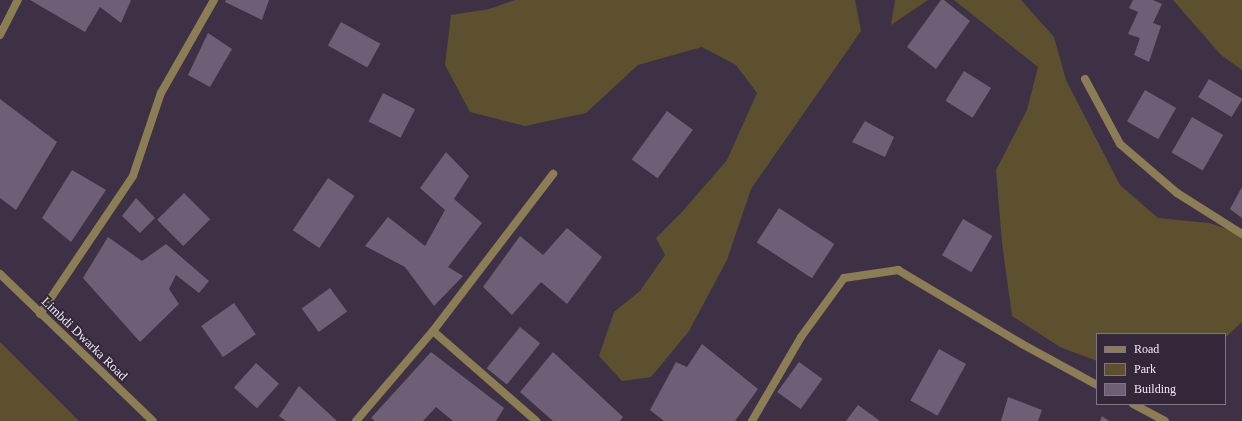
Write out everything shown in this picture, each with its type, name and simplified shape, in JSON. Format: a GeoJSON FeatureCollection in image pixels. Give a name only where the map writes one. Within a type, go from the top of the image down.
{"type":"FeatureCollection","features":[{"type":"Feature","properties":{"kind":"street"},"geometry":{"type":"LineString","coordinates":[[0,34],[18,0]]}},
{"type":"Feature","properties":{"kind":"street"},"geometry":{"type":"LineString","coordinates":[[40,314],[134,176],[161,93],[214,0]]}},
{"type":"Feature","properties":{"kind":"street"},"geometry":{"type":"LineString","coordinates":[[1085,78],[1120,144],[1177,193],[1242,234]]}},
{"type":"Feature","properties":{"kind":"street"},"geometry":{"type":"LineString","coordinates":[[356,421],[434,331],[553,174]]}},
{"type":"Feature","properties":{"kind":"street"},"geometry":{"type":"LineString","coordinates":[[752,421],[801,337],[844,278],[898,270],[1022,344],[1096,384]]}},
{"type":"Feature","properties":{"kind":"street","name":"Limbdi Dwarka Road"},"geometry":{"type":"LineString","coordinates":[[0,274],[153,421]]}},
{"type":"Feature","properties":{"kind":"street"},"geometry":{"type":"LineString","coordinates":[[434,331],[536,421]]}},
{"type":"Feature","properties":{"kind":"street"},"geometry":{"type":"LineString","coordinates":[[1135,405],[1165,421]]}},
{"type":"Feature","properties":{"kind":"green space"},"geometry":{"type":"Polygon","coordinates":[[[515,0],[855,0],[861,31],[751,189],[727,260],[689,331],[651,377],[622,381],[599,356],[614,312],[640,291],[665,255],[656,238],[682,212],[727,160],[757,93],[736,65],[702,47],[638,65],[586,113],[525,126],[470,112],[445,65],[451,15],[489,9],[515,0]]]}},
{"type":"Feature","properties":{"kind":"green space"},"geometry":{"type":"Polygon","coordinates":[[[895,0],[928,0],[891,25],[895,0]]]}},
{"type":"Feature","properties":{"kind":"green space"},"geometry":{"type":"Polygon","coordinates":[[[954,0],[1021,0],[1054,37],[1066,80],[1120,185],[1158,218],[1209,223],[1242,234],[1242,322],[1226,337],[1226,333],[1096,333],[1096,361],[1060,347],[1012,316],[1002,243],[996,170],[1027,110],[1038,67],[954,0]]]}},
{"type":"Feature","properties":{"kind":"green space"},"geometry":{"type":"Polygon","coordinates":[[[1173,0],[1242,0],[1242,70],[1221,55],[1173,0]]]}},
{"type":"Feature","properties":{"kind":"green space"},"geometry":{"type":"Polygon","coordinates":[[[0,342],[79,421],[0,421],[0,342]]]}},
{"type":"Feature","properties":{"kind":"building"},"geometry":{"type":"Polygon","coordinates":[[[30,0],[131,0],[121,23],[100,7],[85,32],[30,0]]]}},
{"type":"Feature","properties":{"kind":"building"},"geometry":{"type":"Polygon","coordinates":[[[226,0],[269,0],[262,20],[225,2],[226,0]]]}},
{"type":"Feature","properties":{"kind":"building"},"geometry":{"type":"Polygon","coordinates":[[[941,0],[944,0],[970,21],[936,69],[907,47],[941,0]]]}},
{"type":"Feature","properties":{"kind":"building"},"geometry":{"type":"Polygon","coordinates":[[[1133,0],[1153,0],[1162,4],[1153,23],[1161,26],[1149,62],[1134,55],[1140,38],[1128,34],[1138,12],[1129,8],[1133,0]]]}},
{"type":"Feature","properties":{"kind":"building"},"geometry":{"type":"Polygon","coordinates":[[[341,22],[380,44],[367,67],[328,46],[341,22]]]}},
{"type":"Feature","properties":{"kind":"building"},"geometry":{"type":"Polygon","coordinates":[[[208,33],[232,49],[210,87],[188,75],[208,33]]]}},
{"type":"Feature","properties":{"kind":"building"},"geometry":{"type":"Polygon","coordinates":[[[964,71],[991,88],[973,118],[945,101],[964,71]]]}},
{"type":"Feature","properties":{"kind":"building"},"geometry":{"type":"Polygon","coordinates":[[[1209,79],[1242,99],[1232,117],[1198,97],[1209,79]]]}},
{"type":"Feature","properties":{"kind":"building"},"geometry":{"type":"Polygon","coordinates":[[[1145,90],[1176,108],[1158,139],[1127,121],[1145,90]]]}},
{"type":"Feature","properties":{"kind":"building"},"geometry":{"type":"Polygon","coordinates":[[[383,93],[415,109],[401,138],[368,122],[383,93]]]}},
{"type":"Feature","properties":{"kind":"building"},"geometry":{"type":"Polygon","coordinates":[[[0,99],[57,142],[16,210],[0,198],[0,99]]]}},
{"type":"Feature","properties":{"kind":"building"},"geometry":{"type":"Polygon","coordinates":[[[667,111],[693,130],[658,178],[632,160],[667,111]]]}},
{"type":"Feature","properties":{"kind":"building"},"geometry":{"type":"Polygon","coordinates":[[[1192,117],[1223,135],[1203,171],[1172,153],[1192,117]]]}},
{"type":"Feature","properties":{"kind":"building"},"geometry":{"type":"Polygon","coordinates":[[[865,121],[894,137],[885,157],[852,142],[865,121]]]}},
{"type":"Feature","properties":{"kind":"building"},"geometry":{"type":"Polygon","coordinates":[[[446,152],[469,176],[454,199],[482,223],[448,267],[463,276],[434,306],[405,267],[365,246],[388,217],[425,246],[445,210],[420,188],[446,152]]]}},
{"type":"Feature","properties":{"kind":"building"},"geometry":{"type":"Polygon","coordinates":[[[72,170],[106,190],[71,242],[42,218],[72,170]]]}},
{"type":"Feature","properties":{"kind":"building"},"geometry":{"type":"Polygon","coordinates":[[[328,178],[355,196],[319,248],[293,230],[328,178]]]}},
{"type":"Feature","properties":{"kind":"building"},"geometry":{"type":"Polygon","coordinates":[[[1242,187],[1242,218],[1230,209],[1242,187]]]}},
{"type":"Feature","properties":{"kind":"building"},"geometry":{"type":"Polygon","coordinates":[[[184,193],[210,219],[183,246],[157,220],[184,193]]]}},
{"type":"Feature","properties":{"kind":"building"},"geometry":{"type":"Polygon","coordinates":[[[136,198],[155,218],[140,233],[122,216],[136,198]]]}},
{"type":"Feature","properties":{"kind":"building"},"geometry":{"type":"Polygon","coordinates":[[[779,208],[834,244],[812,278],[757,242],[779,208]]]}},
{"type":"Feature","properties":{"kind":"building"},"geometry":{"type":"Polygon","coordinates":[[[963,219],[992,236],[971,272],[942,255],[963,219]]]}},
{"type":"Feature","properties":{"kind":"building"},"geometry":{"type":"Polygon","coordinates":[[[567,228],[602,257],[567,304],[541,282],[512,315],[483,287],[520,236],[543,255],[567,228]]]}},
{"type":"Feature","properties":{"kind":"building"},"geometry":{"type":"Polygon","coordinates":[[[108,237],[142,261],[166,244],[209,281],[199,293],[176,275],[169,289],[179,304],[140,342],[83,278],[108,237]]]}},
{"type":"Feature","properties":{"kind":"building"},"geometry":{"type":"Polygon","coordinates":[[[330,288],[347,311],[319,332],[302,309],[330,288]]]}},
{"type":"Feature","properties":{"kind":"building"},"geometry":{"type":"Polygon","coordinates":[[[234,303],[256,334],[223,357],[201,326],[234,303]]]}},
{"type":"Feature","properties":{"kind":"building"},"geometry":{"type":"Polygon","coordinates":[[[520,327],[540,343],[507,385],[487,368],[520,327]]]}},
{"type":"Feature","properties":{"kind":"building"},"geometry":{"type":"Polygon","coordinates":[[[702,344],[758,389],[735,421],[664,421],[650,410],[676,362],[687,367],[702,344]]]}},
{"type":"Feature","properties":{"kind":"building"},"geometry":{"type":"Polygon","coordinates":[[[939,349],[966,364],[938,416],[910,401],[939,349]]]}},
{"type":"Feature","properties":{"kind":"building"},"geometry":{"type":"Polygon","coordinates":[[[431,352],[504,408],[496,421],[453,421],[436,407],[423,421],[375,421],[371,418],[431,352]]]}},
{"type":"Feature","properties":{"kind":"building"},"geometry":{"type":"Polygon","coordinates":[[[553,352],[623,417],[620,421],[553,421],[520,392],[553,352]]]}},
{"type":"Feature","properties":{"kind":"building"},"geometry":{"type":"Polygon","coordinates":[[[799,362],[822,379],[801,409],[777,392],[799,362]]]}},
{"type":"Feature","properties":{"kind":"building"},"geometry":{"type":"Polygon","coordinates":[[[256,363],[279,384],[257,408],[234,388],[256,363]]]}},
{"type":"Feature","properties":{"kind":"building"},"geometry":{"type":"Polygon","coordinates":[[[299,386],[337,421],[286,421],[279,416],[299,386]]]}},
{"type":"Feature","properties":{"kind":"building"},"geometry":{"type":"Polygon","coordinates":[[[1008,397],[1042,410],[1038,421],[1001,421],[1008,397]]]}},
{"type":"Feature","properties":{"kind":"building"},"geometry":{"type":"Polygon","coordinates":[[[858,405],[880,421],[846,421],[858,405]]]}},
{"type":"Feature","properties":{"kind":"building"},"geometry":{"type":"Polygon","coordinates":[[[1102,416],[1109,421],[1100,421],[1102,416]]]}}]}
